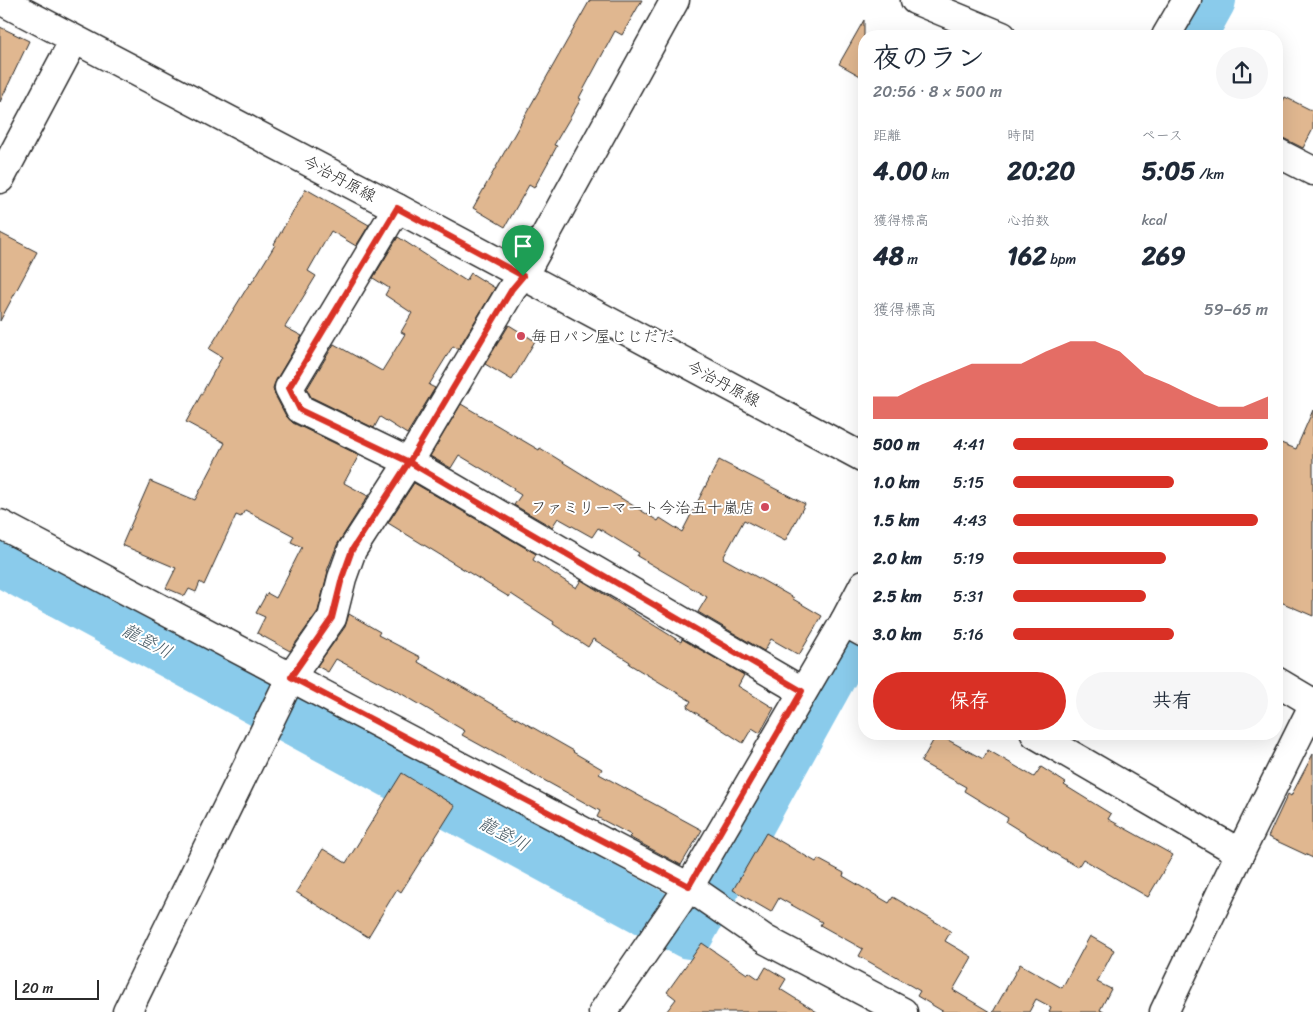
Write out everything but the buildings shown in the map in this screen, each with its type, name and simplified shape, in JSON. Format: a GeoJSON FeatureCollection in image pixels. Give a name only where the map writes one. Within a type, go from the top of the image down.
{"type":"FeatureCollection","features":[{"type":"Feature","properties":{"kind":"street","name":"今治丹原線"},"geometry":{"type":"LineString","coordinates":[[0,0],[397,208],[858,455]]}},
{"type":"Feature","properties":{"kind":"street"},"geometry":{"type":"LineString","coordinates":[[127,1012],[290,678],[332,618],[342,578],[352,550],[409,462],[512,289],[523,276],[675,0]]}},
{"type":"Feature","properties":{"kind":"street"},"geometry":{"type":"LineString","coordinates":[[915,0],[988,30]]}},
{"type":"Feature","properties":{"kind":"street"},"geometry":{"type":"LineString","coordinates":[[1169,30],[1186,0]]}},
{"type":"Feature","properties":{"kind":"street"},"geometry":{"type":"LineString","coordinates":[[0,179],[74,40]]}},
{"type":"Feature","properties":{"kind":"street"},"geometry":{"type":"LineString","coordinates":[[1283,156],[1313,171]]}},
{"type":"Feature","properties":{"kind":"street"},"geometry":{"type":"LineString","coordinates":[[397,208],[289,388],[300,410],[409,462],[802,691]]}},
{"type":"Feature","properties":{"kind":"street"},"geometry":{"type":"LineString","coordinates":[[0,524],[689,886],[766,940],[903,1012]]}},
{"type":"Feature","properties":{"kind":"street"},"geometry":{"type":"LineString","coordinates":[[603,1012],[689,886],[802,691],[854,628],[858,610]]}},
{"type":"Feature","properties":{"kind":"street"},"geometry":{"type":"LineString","coordinates":[[1164,1012],[1313,705],[1283,686]]}},
{"type":"Feature","properties":{"kind":"street"},"geometry":{"type":"LineString","coordinates":[[1045,740],[1240,853]]}},
{"type":"Feature","properties":{"kind":"waterway","name":"龍登川"},"geometry":{"type":"LineString","coordinates":[[1194,30],[1211,0]]}},
{"type":"Feature","properties":{"kind":"waterway","name":"龍登川"},"geometry":{"type":"LineString","coordinates":[[0,561],[689,934],[858,628]]}},
{"type":"Feature","properties":{"kind":"place","name":"毎日パン屋じじだだ"},"geometry":{"type":"Point","coordinates":[521,336]}},
{"type":"Feature","properties":{"kind":"place","name":"ファミリーマート今治五十嵐店"},"geometry":{"type":"Point","coordinates":[765,507]}},
{"type":"Feature","properties":{"kind":"route"},"geometry":{"type":"LineString","coordinates":[[523,276],[397,208],[289,388],[300,410],[409,462],[802,691],[689,886],[291,677],[332,618],[342,578],[352,550],[409,462],[512,289],[523,276]]}}]}
